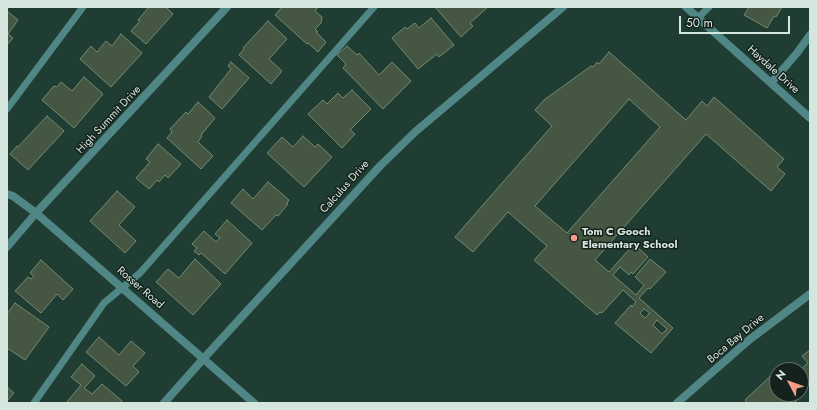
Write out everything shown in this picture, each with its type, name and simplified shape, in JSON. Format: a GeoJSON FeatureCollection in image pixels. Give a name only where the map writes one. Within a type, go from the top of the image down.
{"type":"FeatureCollection","features":[{"type":"Feature","properties":{"kind":"street","name":"High Summit Drive"},"geometry":{"type":"LineString","coordinates":[[7,247],[36,213],[227,7]]}},
{"type":"Feature","properties":{"kind":"street","name":"Calculus Drive"},"geometry":{"type":"LineString","coordinates":[[164,403],[380,166],[415,132],[563,7]]}},
{"type":"Feature","properties":{"kind":"street","name":"Haydale Drive"},"geometry":{"type":"LineString","coordinates":[[686,7],[810,118]]}},
{"type":"Feature","properties":{"kind":"street"},"geometry":{"type":"LineString","coordinates":[[771,83],[810,35]]}},
{"type":"Feature","properties":{"kind":"street","name":"Rosser Road"},"geometry":{"type":"LineString","coordinates":[[7,194],[13,196],[36,213],[254,403]]}},
{"type":"Feature","properties":{"kind":"street","name":"Boca Bay Drive"},"geometry":{"type":"LineString","coordinates":[[677,403],[749,340],[810,294]]}},
{"type":"Feature","properties":{"kind":"lane"},"geometry":{"type":"LineString","coordinates":[[7,110],[83,7]]}},
{"type":"Feature","properties":{"kind":"lane"},"geometry":{"type":"LineString","coordinates":[[34,403],[104,303],[140,273],[374,7]]}},
{"type":"Feature","properties":{"kind":"lane"},"geometry":{"type":"LineString","coordinates":[[698,18],[709,7]]}},
{"type":"Feature","properties":{"kind":"building"},"geometry":{"type":"Polygon","coordinates":[[[149,7],[166,7],[173,14],[146,44],[131,31],[149,7]]]}},
{"type":"Feature","properties":{"kind":"building"},"geometry":{"type":"Polygon","coordinates":[[[282,7],[318,7],[315,11],[322,17],[321,23],[315,29],[326,42],[318,52],[275,15],[282,7]]]}},
{"type":"Feature","properties":{"kind":"building"},"geometry":{"type":"Polygon","coordinates":[[[435,7],[488,7],[470,23],[473,26],[461,37],[435,7]]]}},
{"type":"Feature","properties":{"kind":"building"},"geometry":{"type":"Polygon","coordinates":[[[749,7],[782,7],[776,17],[774,16],[767,28],[744,15],[749,7]]]}},
{"type":"Feature","properties":{"kind":"building"},"geometry":{"type":"Polygon","coordinates":[[[7,11],[18,20],[8,34],[13,38],[7,45],[7,11]]]}},
{"type":"Feature","properties":{"kind":"building"},"geometry":{"type":"Polygon","coordinates":[[[431,18],[454,45],[439,57],[437,54],[418,69],[392,38],[405,27],[407,29],[415,23],[419,28],[431,18]]]}},
{"type":"Feature","properties":{"kind":"building"},"geometry":{"type":"Polygon","coordinates":[[[268,21],[287,39],[269,59],[282,71],[271,84],[239,55],[244,49],[243,48],[268,21]]]}},
{"type":"Feature","properties":{"kind":"building"},"geometry":{"type":"Polygon","coordinates":[[[121,34],[142,53],[111,87],[80,59],[91,46],[97,52],[106,41],[112,46],[121,34]]]}},
{"type":"Feature","properties":{"kind":"building"},"geometry":{"type":"Polygon","coordinates":[[[347,46],[357,55],[359,53],[379,75],[392,62],[411,81],[383,109],[343,68],[346,64],[337,55],[347,46]]]}},
{"type":"Feature","properties":{"kind":"building"},"geometry":{"type":"Polygon","coordinates":[[[609,52],[686,120],[702,101],[707,106],[714,97],[784,159],[777,167],[785,174],[771,191],[706,134],[595,260],[609,272],[634,244],[648,257],[633,274],[631,272],[629,275],[620,267],[613,275],[636,295],[644,285],[635,277],[650,259],[666,272],[639,298],[673,328],[651,353],[615,323],[631,305],[632,307],[636,302],[623,290],[602,313],[600,312],[597,315],[534,260],[547,246],[508,212],[473,252],[455,237],[552,126],[535,110],[544,100],[591,66],[593,67],[597,62],[599,64],[609,52]],[[629,99],[535,206],[567,233],[660,127],[629,99]],[[644,309],[640,313],[645,318],[650,313],[644,309]],[[657,320],[653,325],[662,334],[667,329],[657,320]]]}},
{"type":"Feature","properties":{"kind":"building"},"geometry":{"type":"Polygon","coordinates":[[[231,62],[249,78],[222,109],[209,97],[231,69],[228,66],[231,62]]]}},
{"type":"Feature","properties":{"kind":"building"},"geometry":{"type":"Polygon","coordinates":[[[84,77],[103,94],[74,128],[42,100],[54,86],[57,87],[61,82],[72,91],[84,77]]]}},
{"type":"Feature","properties":{"kind":"building"},"geometry":{"type":"Polygon","coordinates":[[[352,90],[371,109],[350,130],[355,134],[342,148],[308,114],[323,100],[327,104],[338,93],[343,98],[352,90]]]}},
{"type":"Feature","properties":{"kind":"building"},"geometry":{"type":"Polygon","coordinates":[[[198,102],[215,118],[201,135],[202,136],[198,142],[213,156],[201,169],[167,138],[172,132],[170,129],[186,112],[188,114],[198,102]]]}},
{"type":"Feature","properties":{"kind":"building"},"geometry":{"type":"Polygon","coordinates":[[[47,116],[64,131],[28,170],[10,154],[47,116]]]}},
{"type":"Feature","properties":{"kind":"building"},"geometry":{"type":"Polygon","coordinates":[[[303,136],[315,147],[318,144],[332,157],[304,187],[267,153],[282,137],[293,147],[303,136]]]}},
{"type":"Feature","properties":{"kind":"building"},"geometry":{"type":"Polygon","coordinates":[[[158,144],[181,164],[168,178],[165,175],[159,182],[157,180],[149,189],[136,178],[150,162],[146,159],[158,144]]]}},
{"type":"Feature","properties":{"kind":"building"},"geometry":{"type":"Polygon","coordinates":[[[268,182],[289,200],[287,203],[288,204],[278,216],[276,215],[262,230],[231,203],[243,189],[253,199],[268,182]]]}},
{"type":"Feature","properties":{"kind":"building"},"geometry":{"type":"Polygon","coordinates":[[[117,191],[135,207],[119,225],[136,241],[125,253],[90,221],[117,191]]]}},
{"type":"Feature","properties":{"kind":"building"},"geometry":{"type":"Polygon","coordinates":[[[227,220],[252,243],[225,274],[201,253],[199,255],[194,251],[197,248],[192,244],[204,231],[216,242],[220,238],[215,234],[227,220]]]}},
{"type":"Feature","properties":{"kind":"building"},"geometry":{"type":"Polygon","coordinates":[[[195,259],[221,284],[193,315],[156,282],[168,269],[179,278],[195,259]]]}},
{"type":"Feature","properties":{"kind":"building"},"geometry":{"type":"Polygon","coordinates":[[[41,260],[73,289],[63,300],[57,294],[41,313],[15,291],[28,277],[31,279],[34,276],[30,273],[41,260]]]}},
{"type":"Feature","properties":{"kind":"building"},"geometry":{"type":"Polygon","coordinates":[[[15,303],[49,327],[25,360],[7,348],[7,314],[15,303]]]}},
{"type":"Feature","properties":{"kind":"building"},"geometry":{"type":"Polygon","coordinates":[[[99,337],[119,355],[131,341],[145,353],[133,366],[139,372],[126,386],[86,352],[99,337]]]}},
{"type":"Feature","properties":{"kind":"building"},"geometry":{"type":"Polygon","coordinates":[[[810,350],[809,384],[809,362],[807,362],[802,356],[810,350]]]}},
{"type":"Feature","properties":{"kind":"building"},"geometry":{"type":"Polygon","coordinates":[[[82,364],[95,376],[84,388],[92,394],[102,384],[122,401],[120,403],[66,403],[81,385],[71,377],[82,364]]]}},
{"type":"Feature","properties":{"kind":"building"},"geometry":{"type":"Polygon","coordinates":[[[769,378],[769,402],[795,402],[747,403],[745,400],[769,378]]]}},
{"type":"Feature","properties":{"kind":"building"},"geometry":{"type":"Polygon","coordinates":[[[7,387],[14,393],[7,401],[7,387]]]}},
{"type":"Feature","properties":{"kind":"place","name":"Tom C Gooch Elementary School"},"geometry":{"type":"Point","coordinates":[574,238]}}]}
